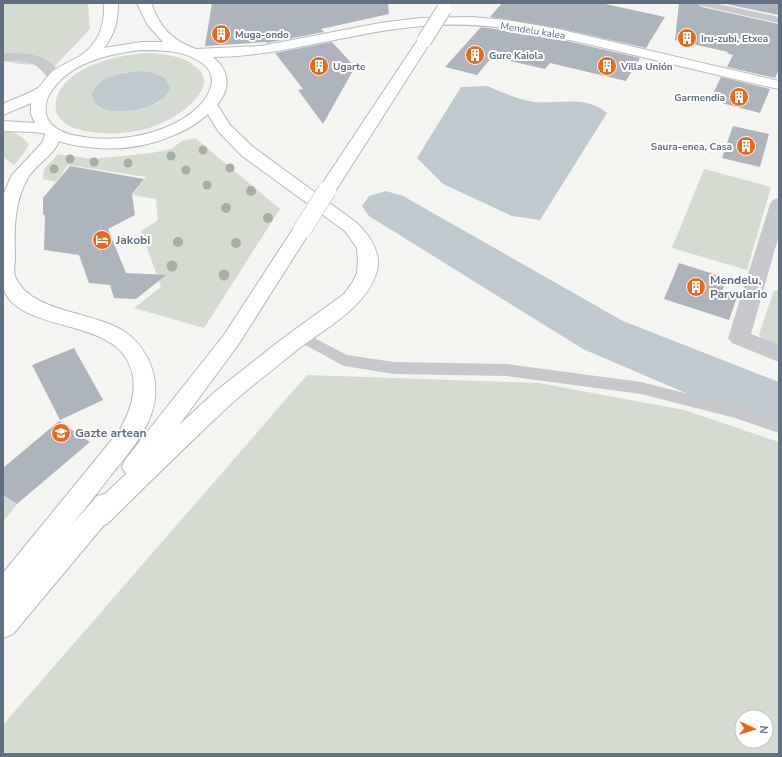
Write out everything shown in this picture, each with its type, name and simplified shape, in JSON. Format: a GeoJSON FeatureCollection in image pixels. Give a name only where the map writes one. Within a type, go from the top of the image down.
{"type":"FeatureCollection","features":[{"type":"Feature","properties":{"kind":"main road"},"geometry":{"type":"LineString","coordinates":[[3,110],[43,91],[56,77],[94,51],[107,34],[112,22],[111,3]]}},
{"type":"Feature","properties":{"kind":"main road"},"geometry":{"type":"LineString","coordinates":[[43,91],[38,107],[39,116],[42,123],[51,131],[63,138],[86,142],[125,143],[153,137],[169,132],[186,124],[210,104],[216,96],[229,71],[214,65],[209,60],[167,40],[155,29],[144,3]]}},
{"type":"Feature","properties":{"kind":"main road"},"geometry":{"type":"LineString","coordinates":[[3,624],[98,516],[231,340],[446,6]]}},
{"type":"Feature","properties":{"kind":"main road","name":"Mendelu kalea"},"geometry":{"type":"LineString","coordinates":[[84,59],[110,50],[125,47],[156,46],[189,51],[240,52],[284,46],[370,29],[417,22],[486,22],[524,26],[558,33],[779,85]]}},
{"type":"Feature","properties":{"kind":"main road","name":"Mendelu kalea"},"geometry":{"type":"LineString","coordinates":[[229,71],[266,52],[284,46]]}},
{"type":"Feature","properties":{"kind":"main road"},"geometry":{"type":"LineString","coordinates":[[98,516],[224,397],[301,336],[351,299],[361,286],[367,267],[368,260],[366,248],[360,237],[351,227],[247,151],[224,128],[210,104]]}},
{"type":"Feature","properties":{"kind":"main road"},"geometry":{"type":"LineString","coordinates":[[3,126],[51,131]]}},
{"type":"Feature","properties":{"kind":"main road"},"geometry":{"type":"LineString","coordinates":[[3,594],[127,438],[136,423],[142,408],[145,394],[145,380],[141,364],[133,350],[121,339],[97,327],[27,304],[16,295],[4,280],[3,230],[7,210],[14,189],[28,166],[53,138],[51,131]]}},
{"type":"Feature","properties":{"kind":"street"},"geometry":{"type":"LineString","coordinates":[[3,57],[28,57],[41,62],[56,77]]}},
{"type":"Feature","properties":{"kind":"street"},"geometry":{"type":"LineString","coordinates":[[779,204],[739,338],[779,354]]}},
{"type":"Feature","properties":{"kind":"lane"},"geometry":{"type":"LineString","coordinates":[[702,3],[779,20]]}},
{"type":"Feature","properties":{"kind":"lane"},"geometry":{"type":"LineString","coordinates":[[301,336],[344,360],[394,368],[507,370],[641,388],[736,412],[779,427]]}},
{"type":"Feature","properties":{"kind":"shaded area"},"geometry":{"type":"Polygon","coordinates":[[[3,3],[88,3],[90,29],[55,66],[20,64],[3,61],[3,3]]]}},
{"type":"Feature","properties":{"kind":"shaded area"},"geometry":{"type":"Polygon","coordinates":[[[152,53],[169,55],[185,60],[195,66],[202,74],[204,83],[201,92],[195,100],[177,115],[160,124],[135,131],[100,133],[78,129],[69,126],[62,121],[57,114],[56,103],[58,94],[65,83],[86,68],[99,62],[127,55],[152,53]],[[126,72],[106,80],[97,86],[96,104],[111,111],[128,112],[159,102],[165,78],[151,72],[126,72]]]}},
{"type":"Feature","properties":{"kind":"shaded area"},"geometry":{"type":"Polygon","coordinates":[[[138,71],[151,72],[165,78],[170,88],[165,97],[155,104],[143,109],[129,111],[104,109],[95,103],[92,94],[95,88],[105,79],[118,74],[138,71]]]}},
{"type":"Feature","properties":{"kind":"shaded area"},"geometry":{"type":"Polygon","coordinates":[[[487,86],[522,100],[534,102],[581,102],[599,107],[607,113],[540,220],[512,216],[443,184],[417,158],[461,87],[487,86]]]}},
{"type":"Feature","properties":{"kind":"shaded area"},"geometry":{"type":"Polygon","coordinates":[[[3,131],[18,135],[29,145],[14,165],[3,157],[3,131]]]}},
{"type":"Feature","properties":{"kind":"shaded area"},"geometry":{"type":"Polygon","coordinates":[[[195,138],[280,209],[204,328],[134,308],[161,287],[141,231],[158,220],[156,199],[132,195],[146,177],[68,165],[56,182],[43,179],[44,169],[58,154],[93,159],[151,153],[171,149],[182,141],[195,138]]]}},
{"type":"Feature","properties":{"kind":"shaded area"},"geometry":{"type":"Polygon","coordinates":[[[704,169],[771,187],[747,270],[672,248],[704,169]]]}},
{"type":"Feature","properties":{"kind":"shaded area"},"geometry":{"type":"Polygon","coordinates":[[[774,290],[779,291],[779,348],[762,339],[759,334],[774,290]]]}},
{"type":"Feature","properties":{"kind":"shaded area"},"geometry":{"type":"Polygon","coordinates":[[[307,375],[539,383],[684,410],[779,442],[779,754],[3,754],[3,725],[307,375]]]}},
{"type":"Feature","properties":{"kind":"shaded area"},"geometry":{"type":"Polygon","coordinates":[[[3,495],[17,504],[3,522],[3,495]]]}},
{"type":"Feature","properties":{"kind":"building"},"geometry":{"type":"Polygon","coordinates":[[[212,3],[388,3],[389,14],[321,29],[324,32],[267,43],[205,46],[212,3]]]}},
{"type":"Feature","properties":{"kind":"building"},"geometry":{"type":"Polygon","coordinates":[[[502,3],[601,3],[665,17],[646,48],[558,28],[490,17],[502,3]]]}},
{"type":"Feature","properties":{"kind":"building"},"geometry":{"type":"Polygon","coordinates":[[[679,3],[697,3],[702,7],[779,24],[779,69],[775,78],[727,67],[733,55],[727,53],[728,52],[675,40],[679,3]]]}},
{"type":"Feature","properties":{"kind":"building"},"geometry":{"type":"Polygon","coordinates":[[[721,3],[779,3],[779,15],[721,3]]]}},
{"type":"Feature","properties":{"kind":"building"},"geometry":{"type":"Polygon","coordinates":[[[481,27],[550,37],[640,58],[626,81],[550,63],[545,69],[492,57],[477,75],[445,67],[481,27]]]}},
{"type":"Feature","properties":{"kind":"building","name":"Ugarte"},"geometry":{"type":"Polygon","coordinates":[[[332,42],[355,67],[323,124],[298,90],[303,89],[275,53],[332,42]]]}},
{"type":"Feature","properties":{"kind":"building","name":"Garmendia"},"geometry":{"type":"Polygon","coordinates":[[[721,77],[770,89],[760,113],[710,100],[721,77]]]}},
{"type":"Feature","properties":{"kind":"building","name":"Saura-enea, Casa"},"geometry":{"type":"Polygon","coordinates":[[[733,126],[769,134],[760,167],[722,158],[733,126]]]}},
{"type":"Feature","properties":{"kind":"building"},"geometry":{"type":"Polygon","coordinates":[[[70,166],[144,179],[132,194],[135,215],[108,229],[126,273],[166,275],[136,299],[114,298],[110,285],[89,283],[79,255],[44,250],[45,216],[43,214],[43,198],[70,166]]]}},
{"type":"Feature","properties":{"kind":"building","name":"Mendelu, Parvulario"},"geometry":{"type":"Polygon","coordinates":[[[679,263],[726,278],[722,292],[737,297],[729,320],[664,299],[679,263]]]}},
{"type":"Feature","properties":{"kind":"building"},"geometry":{"type":"Polygon","coordinates":[[[74,348],[103,400],[60,420],[32,365],[74,348]]]}},
{"type":"Feature","properties":{"kind":"building"},"geometry":{"type":"Polygon","coordinates":[[[59,421],[90,442],[17,504],[3,495],[3,468],[59,421]]]}},
{"type":"Feature","properties":{"kind":"waterway"},"geometry":{"type":"LineString","coordinates":[[386,206],[603,335],[779,407]]}},
{"type":"Feature","properties":{"kind":"place","name":"Muga-ondo"},"geometry":{"type":"Point","coordinates":[221,34]}},
{"type":"Feature","properties":{"kind":"place","name":"Iru-zubi, Etxea"},"geometry":{"type":"Point","coordinates":[687,38]}},
{"type":"Feature","properties":{"kind":"place","name":"Gure Kaiola"},"geometry":{"type":"Point","coordinates":[475,55]}},
{"type":"Feature","properties":{"kind":"place","name":"Ugarte"},"geometry":{"type":"Point","coordinates":[319,66]}},
{"type":"Feature","properties":{"kind":"place","name":"Villa Unión"},"geometry":{"type":"Point","coordinates":[607,66]}},
{"type":"Feature","properties":{"kind":"place","name":"Garmendia"},"geometry":{"type":"Point","coordinates":[739,97]}},
{"type":"Feature","properties":{"kind":"place","name":"Saura-enea, Casa"},"geometry":{"type":"Point","coordinates":[746,146]}},
{"type":"Feature","properties":{"kind":"place","name":"Jakobi"},"geometry":{"type":"Point","coordinates":[102,240]}},
{"type":"Feature","properties":{"kind":"place","name":"Mendelu, Parvulario"},"geometry":{"type":"Point","coordinates":[696,287]}},
{"type":"Feature","properties":{"kind":"place","name":"Gazte artean"},"geometry":{"type":"Point","coordinates":[61,433]}}]}
